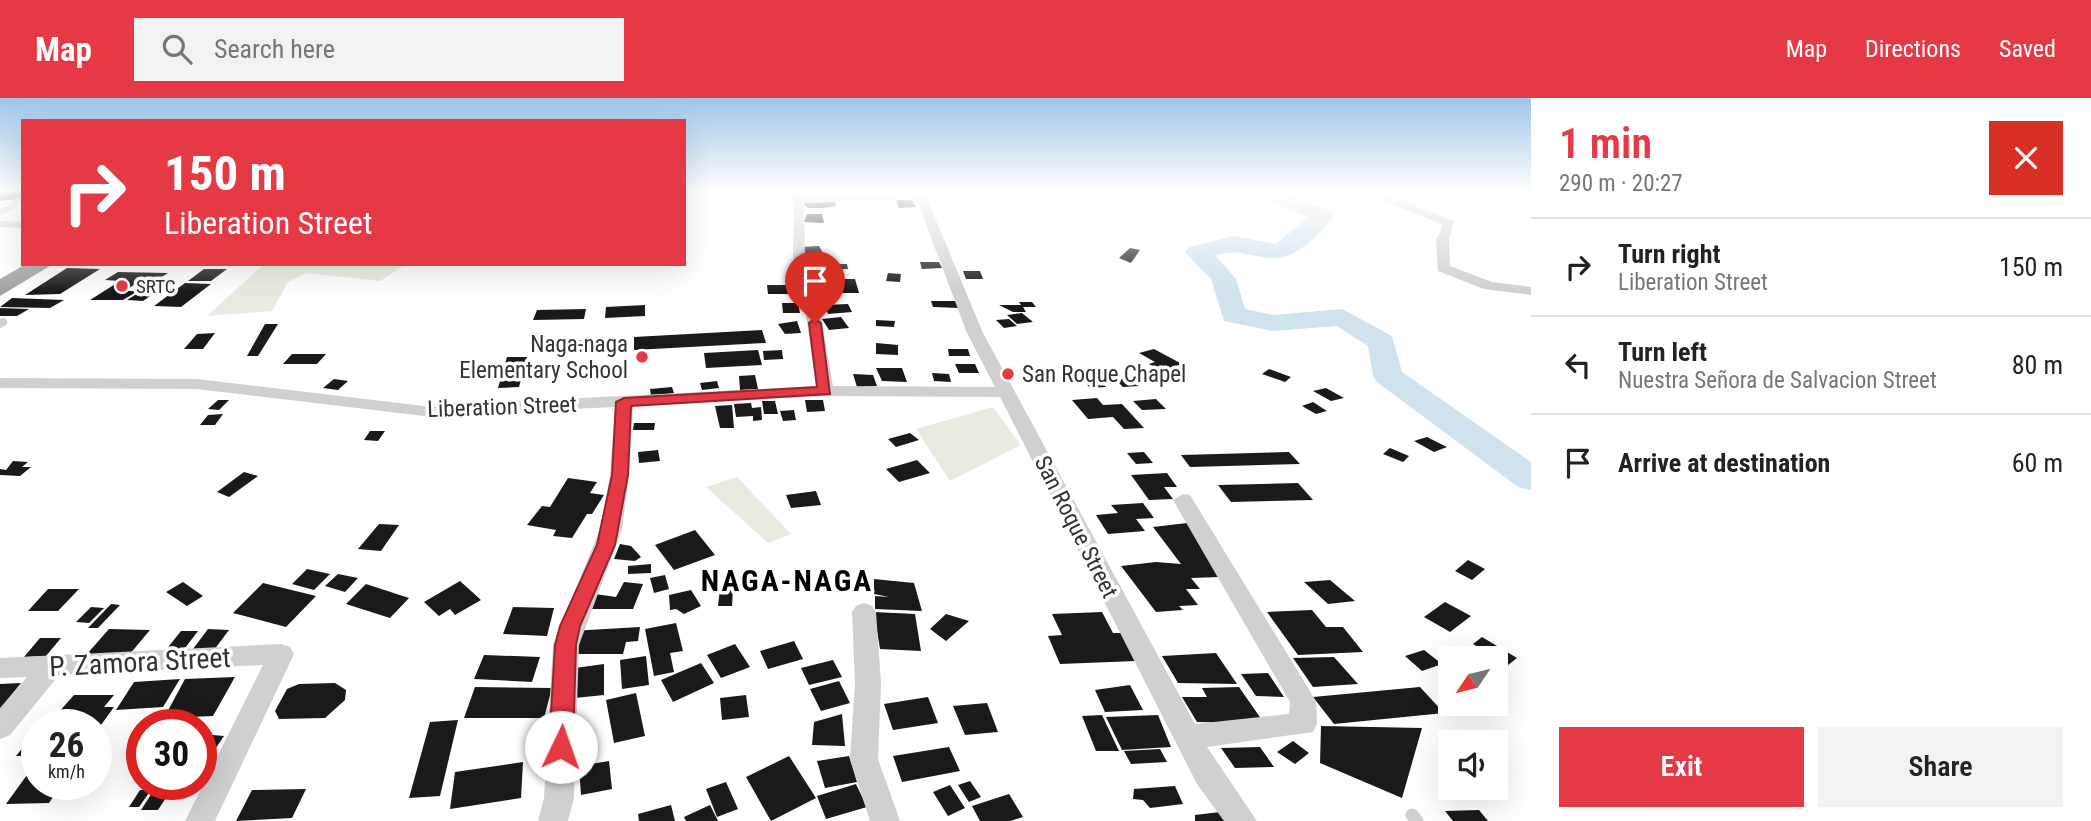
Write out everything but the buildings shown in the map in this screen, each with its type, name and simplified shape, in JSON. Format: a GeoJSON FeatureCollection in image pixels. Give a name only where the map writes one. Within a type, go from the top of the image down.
{"type":"FeatureCollection","features":[{"type":"Feature","properties":{"kind":"highway"},"geometry":{"type":"LineString","coordinates":[[0,289],[39,266]]}},
{"type":"Feature","properties":{"kind":"street"},"geometry":{"type":"LineString","coordinates":[[800,225],[799,256],[811,300],[825,391]]}},
{"type":"Feature","properties":{"kind":"street","name":"San Roque Street"},"geometry":{"type":"LineString","coordinates":[[933,225],[957,281],[963,306],[1006,392],[1186,737],[1207,775],[1242,821]]}},
{"type":"Feature","properties":{"kind":"street"},"geometry":{"type":"LineString","coordinates":[[1450,225],[1441,239],[1445,259],[1443,268],[1489,286],[1531,291]]}},
{"type":"Feature","properties":{"kind":"street","name":"Liberation Street"},"geometry":{"type":"LineString","coordinates":[[0,383],[197,384],[272,391],[358,406],[424,411],[825,391],[1006,392]]}},
{"type":"Feature","properties":{"kind":"street"},"geometry":{"type":"LineString","coordinates":[[553,821],[559,798],[566,645],[570,626],[606,545],[620,475],[624,402]]}},
{"type":"Feature","properties":{"kind":"street"},"geometry":{"type":"LineString","coordinates":[[1183,500],[1303,701],[1303,724],[1186,737]]}},
{"type":"Feature","properties":{"kind":"street"},"geometry":{"type":"LineString","coordinates":[[864,612],[868,683],[864,759],[885,821]]}},
{"type":"Feature","properties":{"kind":"street","name":"P. Zamora Street"},"geometry":{"type":"LineString","coordinates":[[0,668],[281,654],[200,821]]}},
{"type":"Feature","properties":{"kind":"street"},"geometry":{"type":"LineString","coordinates":[[0,727],[51,667]]}},
{"type":"Feature","properties":{"kind":"shaded area"},"geometry":{"type":"Polygon","coordinates":[[[262,266],[403,266],[380,281],[306,273],[288,282],[272,311],[207,316],[262,266]]]}},
{"type":"Feature","properties":{"kind":"shaded area"},"geometry":{"type":"Polygon","coordinates":[[[993,407],[1021,445],[950,481],[916,429],[993,407]]]}},
{"type":"Feature","properties":{"kind":"shaded area"},"geometry":{"type":"Polygon","coordinates":[[[737,477],[791,534],[768,543],[706,487],[737,477]]]}},
{"type":"Feature","properties":{"kind":"waterway"},"geometry":{"type":"LineString","coordinates":[[1314,225],[1283,250],[1271,252],[1234,243],[1197,252],[1224,279],[1233,315],[1273,323],[1342,317],[1382,342],[1388,376],[1531,479]]}},
{"type":"Feature","properties":{"kind":"place","name":"SRTC"},"geometry":{"type":"Point","coordinates":[122,286]}},
{"type":"Feature","properties":{"kind":"place","name":"Naga-naga Elementary School"},"geometry":{"type":"Point","coordinates":[642,357]}},
{"type":"Feature","properties":{"kind":"place","name":"San Roque Chapel"},"geometry":{"type":"Point","coordinates":[1008,374]}},
{"type":"Feature","properties":{"kind":"district","name":"NAGA-NAGA"},"geometry":{"type":"Point","coordinates":[787,580]}},
{"type":"Feature","properties":{"kind":"route"},"geometry":{"type":"LineString","coordinates":[[561,747],[566,645],[570,626],[606,545],[620,475],[624,402],[825,391],[815,323]]}}]}
